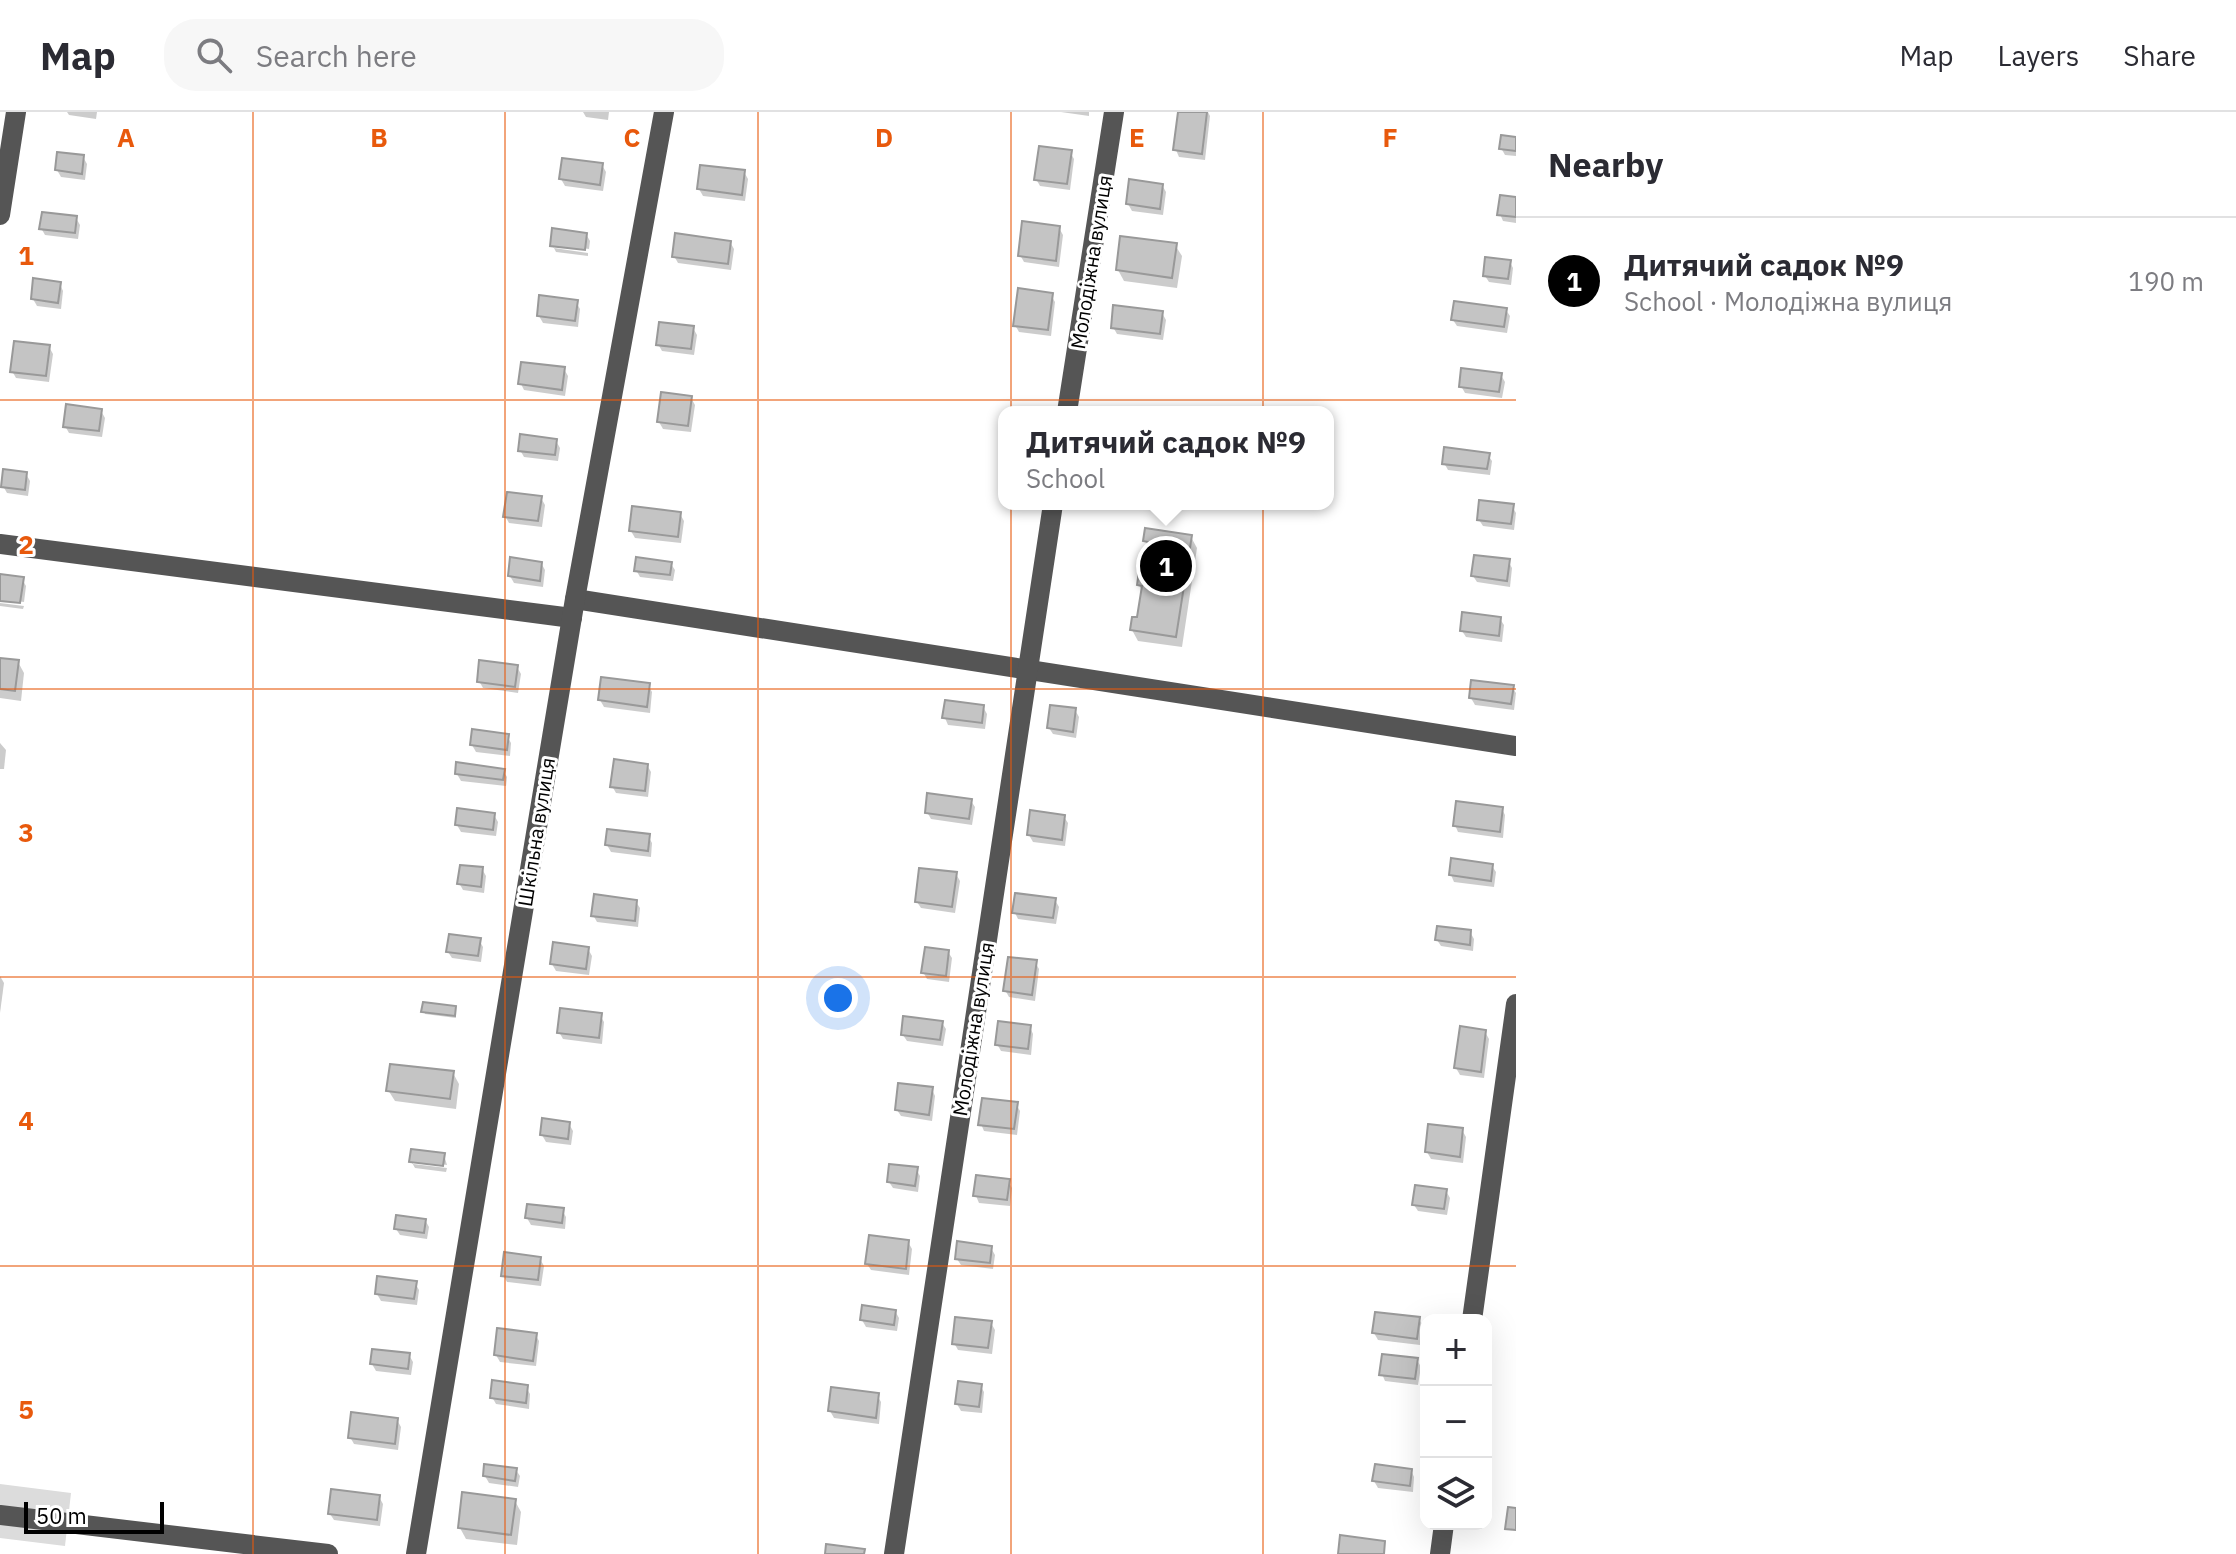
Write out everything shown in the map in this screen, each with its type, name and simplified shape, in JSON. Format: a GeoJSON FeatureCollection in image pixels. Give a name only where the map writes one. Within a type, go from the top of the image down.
{"type":"FeatureCollection","features":[{"type":"Feature","properties":{"kind":"street"},"geometry":{"type":"LineString","coordinates":[[0,215],[16,112]]}},
{"type":"Feature","properties":{"kind":"street","name":"Шкільна вулиця"},"geometry":{"type":"LineString","coordinates":[[416,1554],[574,608],[664,112]]}},
{"type":"Feature","properties":{"kind":"street","name":"Молодіжна вулиця"},"geometry":{"type":"LineString","coordinates":[[1068,406],[1114,112]]}},
{"type":"Feature","properties":{"kind":"street","name":"Молодіжна вулиця"},"geometry":{"type":"LineString","coordinates":[[894,1554],[1052,510]]}},
{"type":"Feature","properties":{"kind":"street"},"geometry":{"type":"LineString","coordinates":[[0,544],[574,608],[1028,670],[1516,746]]}},
{"type":"Feature","properties":{"kind":"street"},"geometry":{"type":"LineString","coordinates":[[1473,1314],[1516,1004]]}},
{"type":"Feature","properties":{"kind":"street"},"geometry":{"type":"LineString","coordinates":[[0,1515],[328,1554]]}},
{"type":"Feature","properties":{"kind":"street"},"geometry":{"type":"LineString","coordinates":[[1440,1554],[1443,1530]]}},
{"type":"Feature","properties":{"kind":"shaded area"},"geometry":{"type":"Polygon","coordinates":[[[0,1484],[71,1493],[65,1546],[0,1538],[0,1484]]]}},
{"type":"Feature","properties":{"kind":"building"},"geometry":{"type":"Polygon","coordinates":[[[1178,112],[1207,112],[1202,154],[1173,150],[1178,112]]]}},
{"type":"Feature","properties":{"kind":"building"},"geometry":{"type":"Polygon","coordinates":[[[1501,135],[1516,137],[1516,151],[1499,149],[1501,135]]]}},
{"type":"Feature","properties":{"kind":"building"},"geometry":{"type":"Polygon","coordinates":[[[1039,146],[1072,150],[1067,184],[1034,180],[1039,146]]]}},
{"type":"Feature","properties":{"kind":"building"},"geometry":{"type":"Polygon","coordinates":[[[57,152],[84,155],[82,174],[55,170],[57,152]]]}},
{"type":"Feature","properties":{"kind":"building"},"geometry":{"type":"Polygon","coordinates":[[[562,158],[603,163],[600,185],[559,179],[562,158]]]}},
{"type":"Feature","properties":{"kind":"building"},"geometry":{"type":"Polygon","coordinates":[[[700,165],[745,170],[742,195],[697,189],[700,165]]]}},
{"type":"Feature","properties":{"kind":"building"},"geometry":{"type":"Polygon","coordinates":[[[1129,179],[1163,184],[1160,209],[1126,204],[1129,179]]]}},
{"type":"Feature","properties":{"kind":"building"},"geometry":{"type":"Polygon","coordinates":[[[1500,195],[1516,197],[1516,217],[1497,215],[1500,195]]]}},
{"type":"Feature","properties":{"kind":"building"},"geometry":{"type":"Polygon","coordinates":[[[42,212],[77,216],[75,233],[39,229],[42,212]]]}},
{"type":"Feature","properties":{"kind":"building"},"geometry":{"type":"Polygon","coordinates":[[[1022,221],[1060,226],[1056,261],[1018,256],[1022,221]]]}},
{"type":"Feature","properties":{"kind":"building"},"geometry":{"type":"Polygon","coordinates":[[[552,228],[587,233],[585,250],[550,246],[552,228]]]}},
{"type":"Feature","properties":{"kind":"building"},"geometry":{"type":"Polygon","coordinates":[[[675,233],[731,241],[728,264],[672,257],[675,233]]]}},
{"type":"Feature","properties":{"kind":"building"},"geometry":{"type":"Polygon","coordinates":[[[1120,236],[1177,243],[1172,278],[1116,270],[1120,236]]]}},
{"type":"Feature","properties":{"kind":"building"},"geometry":{"type":"Polygon","coordinates":[[[1485,257],[1511,260],[1508,279],[1483,276],[1485,257]]]}},
{"type":"Feature","properties":{"kind":"building"},"geometry":{"type":"Polygon","coordinates":[[[33,278],[61,282],[58,303],[31,299],[33,278]]]}},
{"type":"Feature","properties":{"kind":"building"},"geometry":{"type":"Polygon","coordinates":[[[1018,288],[1053,293],[1048,330],[1013,326],[1018,288]]]}},
{"type":"Feature","properties":{"kind":"building"},"geometry":{"type":"Polygon","coordinates":[[[539,295],[578,300],[575,321],[537,316],[539,295]]]}},
{"type":"Feature","properties":{"kind":"building"},"geometry":{"type":"Polygon","coordinates":[[[1454,301],[1507,308],[1504,327],[1451,320],[1454,301]]]}},
{"type":"Feature","properties":{"kind":"building"},"geometry":{"type":"Polygon","coordinates":[[[1113,305],[1163,311],[1160,334],[1111,328],[1113,305]]]}},
{"type":"Feature","properties":{"kind":"building"},"geometry":{"type":"Polygon","coordinates":[[[659,322],[694,326],[691,349],[656,345],[659,322]]]}},
{"type":"Feature","properties":{"kind":"building"},"geometry":{"type":"Polygon","coordinates":[[[14,341],[50,345],[46,376],[10,372],[14,341]]]}},
{"type":"Feature","properties":{"kind":"building"},"geometry":{"type":"Polygon","coordinates":[[[521,362],[565,367],[562,390],[518,384],[521,362]]]}},
{"type":"Feature","properties":{"kind":"building"},"geometry":{"type":"Polygon","coordinates":[[[1461,368],[1502,373],[1499,392],[1459,387],[1461,368]]]}},
{"type":"Feature","properties":{"kind":"building"},"geometry":{"type":"Polygon","coordinates":[[[661,392],[692,396],[688,426],[657,422],[661,392]]]}},
{"type":"Feature","properties":{"kind":"building"},"geometry":{"type":"Polygon","coordinates":[[[66,404],[102,409],[99,431],[63,427],[66,404]]]}},
{"type":"Feature","properties":{"kind":"building"},"geometry":{"type":"Polygon","coordinates":[[[520,434],[557,439],[555,455],[518,451],[520,434]]]}},
{"type":"Feature","properties":{"kind":"building"},"geometry":{"type":"Polygon","coordinates":[[[1444,447],[1490,453],[1487,469],[1442,464],[1444,447]]]}},
{"type":"Feature","properties":{"kind":"building"},"geometry":{"type":"Polygon","coordinates":[[[3,469],[27,472],[25,490],[1,487],[3,469]]]}},
{"type":"Feature","properties":{"kind":"building"},"geometry":{"type":"Polygon","coordinates":[[[507,492],[542,496],[538,521],[503,517],[507,492]]]}},
{"type":"Feature","properties":{"kind":"building"},"geometry":{"type":"Polygon","coordinates":[[[1479,500],[1514,504],[1511,524],[1477,520],[1479,500]]]}},
{"type":"Feature","properties":{"kind":"building"},"geometry":{"type":"Polygon","coordinates":[[[632,506],[681,512],[678,537],[629,531],[632,506]]]}},
{"type":"Feature","properties":{"kind":"building"},"geometry":{"type":"Polygon","coordinates":[[[1145,528],[1192,535],[1176,637],[1130,630],[1132,617],[1137,617],[1142,586],[1137,585],[1139,571],[1144,572],[1148,542],[1143,541],[1145,528]]]}},
{"type":"Feature","properties":{"kind":"building"},"geometry":{"type":"Polygon","coordinates":[[[1474,555],[1510,559],[1507,581],[1471,576],[1474,555]]]}},
{"type":"Feature","properties":{"kind":"building"},"geometry":{"type":"Polygon","coordinates":[[[510,557],[542,562],[540,581],[508,576],[510,557]]]}},
{"type":"Feature","properties":{"kind":"building"},"geometry":{"type":"Polygon","coordinates":[[[636,557],[672,562],[670,575],[634,571],[636,557]]]}},
{"type":"Feature","properties":{"kind":"building"},"geometry":{"type":"Polygon","coordinates":[[[0,574],[24,577],[20,603],[0,601],[0,574]]]}},
{"type":"Feature","properties":{"kind":"building"},"geometry":{"type":"Polygon","coordinates":[[[1462,612],[1501,617],[1499,636],[1460,631],[1462,612]]]}},
{"type":"Feature","properties":{"kind":"building"},"geometry":{"type":"Polygon","coordinates":[[[0,658],[19,660],[15,691],[0,689],[0,658]]]}},
{"type":"Feature","properties":{"kind":"building"},"geometry":{"type":"Polygon","coordinates":[[[479,660],[518,665],[515,687],[477,682],[479,660]]]}},
{"type":"Feature","properties":{"kind":"building"},"geometry":{"type":"Polygon","coordinates":[[[601,677],[650,683],[647,707],[598,700],[601,677]]]}},
{"type":"Feature","properties":{"kind":"building"},"geometry":{"type":"Polygon","coordinates":[[[1471,680],[1514,685],[1511,704],[1469,698],[1471,680]]]}},
{"type":"Feature","properties":{"kind":"building"},"geometry":{"type":"Polygon","coordinates":[[[945,700],[984,705],[982,723],[942,718],[945,700]]]}},
{"type":"Feature","properties":{"kind":"building"},"geometry":{"type":"Polygon","coordinates":[[[1050,705],[1076,708],[1073,732],[1047,728],[1050,705]]]}},
{"type":"Feature","properties":{"kind":"building"},"geometry":{"type":"Polygon","coordinates":[[[472,729],[509,734],[507,750],[470,745],[472,729]]]}},
{"type":"Feature","properties":{"kind":"building"},"geometry":{"type":"Polygon","coordinates":[[[614,759],[648,764],[645,791],[610,787],[614,759]]]}},
{"type":"Feature","properties":{"kind":"building"},"geometry":{"type":"Polygon","coordinates":[[[456,762],[505,769],[503,780],[455,774],[456,762]]]}},
{"type":"Feature","properties":{"kind":"building"},"geometry":{"type":"Polygon","coordinates":[[[927,793],[972,799],[969,819],[925,813],[927,793]]]}},
{"type":"Feature","properties":{"kind":"building"},"geometry":{"type":"Polygon","coordinates":[[[1456,801],[1503,807],[1500,832],[1453,826],[1456,801]]]}},
{"type":"Feature","properties":{"kind":"building"},"geometry":{"type":"Polygon","coordinates":[[[457,808],[495,813],[493,830],[455,825],[457,808]]]}},
{"type":"Feature","properties":{"kind":"building"},"geometry":{"type":"Polygon","coordinates":[[[1030,810],[1065,815],[1062,840],[1027,835],[1030,810]]]}},
{"type":"Feature","properties":{"kind":"building"},"geometry":{"type":"Polygon","coordinates":[[[607,829],[650,834],[648,851],[605,845],[607,829]]]}},
{"type":"Feature","properties":{"kind":"building"},"geometry":{"type":"Polygon","coordinates":[[[1451,858],[1493,864],[1491,881],[1449,875],[1451,858]]]}},
{"type":"Feature","properties":{"kind":"building"},"geometry":{"type":"Polygon","coordinates":[[[460,865],[483,867],[481,887],[457,884],[460,865]]]}},
{"type":"Feature","properties":{"kind":"building"},"geometry":{"type":"Polygon","coordinates":[[[919,868],[957,872],[952,907],[915,902],[919,868]]]}},
{"type":"Feature","properties":{"kind":"building"},"geometry":{"type":"Polygon","coordinates":[[[1015,893],[1056,898],[1053,918],[1012,913],[1015,893]]]}},
{"type":"Feature","properties":{"kind":"building"},"geometry":{"type":"Polygon","coordinates":[[[594,894],[637,900],[635,921],[591,916],[594,894]]]}},
{"type":"Feature","properties":{"kind":"building"},"geometry":{"type":"Polygon","coordinates":[[[1437,926],[1471,930],[1470,945],[1435,940],[1437,926]]]}},
{"type":"Feature","properties":{"kind":"building"},"geometry":{"type":"Polygon","coordinates":[[[449,934],[481,938],[478,956],[446,952],[449,934]]]}},
{"type":"Feature","properties":{"kind":"building"},"geometry":{"type":"Polygon","coordinates":[[[553,942],[589,947],[586,969],[550,964],[553,942]]]}},
{"type":"Feature","properties":{"kind":"building"},"geometry":{"type":"Polygon","coordinates":[[[925,947],[949,950],[946,976],[921,973],[925,947]]]}},
{"type":"Feature","properties":{"kind":"building"},"geometry":{"type":"Polygon","coordinates":[[[1008,957],[1037,960],[1032,995],[1003,991],[1008,957]]]}},
{"type":"Feature","properties":{"kind":"building"},"geometry":{"type":"Polygon","coordinates":[[[423,1002],[456,1006],[455,1016],[421,1012],[423,1002]]]}},
{"type":"Feature","properties":{"kind":"building"},"geometry":{"type":"Polygon","coordinates":[[[560,1008],[602,1013],[599,1038],[557,1033],[560,1008]]]}},
{"type":"Feature","properties":{"kind":"building"},"geometry":{"type":"Polygon","coordinates":[[[903,1016],[943,1021],[940,1040],[901,1035],[903,1016]]]}},
{"type":"Feature","properties":{"kind":"building"},"geometry":{"type":"Polygon","coordinates":[[[998,1021],[1031,1025],[1028,1049],[995,1045],[998,1021]]]}},
{"type":"Feature","properties":{"kind":"building"},"geometry":{"type":"Polygon","coordinates":[[[1460,1026],[1486,1030],[1481,1072],[1454,1068],[1460,1026]]]}},
{"type":"Feature","properties":{"kind":"building"},"geometry":{"type":"Polygon","coordinates":[[[390,1064],[454,1071],[450,1099],[386,1091],[390,1064]]]}},
{"type":"Feature","properties":{"kind":"building"},"geometry":{"type":"Polygon","coordinates":[[[898,1083],[933,1087],[929,1115],[895,1110],[898,1083]]]}},
{"type":"Feature","properties":{"kind":"building"},"geometry":{"type":"Polygon","coordinates":[[[982,1098],[1018,1102],[1014,1129],[978,1125],[982,1098]]]}},
{"type":"Feature","properties":{"kind":"building"},"geometry":{"type":"Polygon","coordinates":[[[542,1118],[570,1122],[568,1139],[540,1135],[542,1118]]]}},
{"type":"Feature","properties":{"kind":"building"},"geometry":{"type":"Polygon","coordinates":[[[1428,1124],[1463,1128],[1460,1157],[1425,1152],[1428,1124]]]}},
{"type":"Feature","properties":{"kind":"building"},"geometry":{"type":"Polygon","coordinates":[[[411,1149],[445,1153],[443,1166],[409,1162],[411,1149]]]}},
{"type":"Feature","properties":{"kind":"building"},"geometry":{"type":"Polygon","coordinates":[[[889,1164],[918,1167],[915,1186],[887,1182],[889,1164]]]}},
{"type":"Feature","properties":{"kind":"building"},"geometry":{"type":"Polygon","coordinates":[[[976,1175],[1010,1179],[1007,1200],[973,1196],[976,1175]]]}},
{"type":"Feature","properties":{"kind":"building"},"geometry":{"type":"Polygon","coordinates":[[[1415,1185],[1447,1189],[1444,1209],[1412,1205],[1415,1185]]]}},
{"type":"Feature","properties":{"kind":"building"},"geometry":{"type":"Polygon","coordinates":[[[527,1204],[564,1208],[562,1223],[525,1218],[527,1204]]]}},
{"type":"Feature","properties":{"kind":"building"},"geometry":{"type":"Polygon","coordinates":[[[396,1215],[426,1219],[424,1233],[394,1229],[396,1215]]]}},
{"type":"Feature","properties":{"kind":"building"},"geometry":{"type":"Polygon","coordinates":[[[869,1235],[909,1240],[906,1269],[865,1264],[869,1235]]]}},
{"type":"Feature","properties":{"kind":"building"},"geometry":{"type":"Polygon","coordinates":[[[957,1241],[992,1246],[990,1263],[955,1259],[957,1241]]]}},
{"type":"Feature","properties":{"kind":"building"},"geometry":{"type":"Polygon","coordinates":[[[504,1252],[541,1257],[538,1280],[501,1276],[504,1252]]]}},
{"type":"Feature","properties":{"kind":"building"},"geometry":{"type":"Polygon","coordinates":[[[377,1276],[417,1281],[414,1299],[375,1294],[377,1276]]]}},
{"type":"Feature","properties":{"kind":"building"},"geometry":{"type":"Polygon","coordinates":[[[862,1305],[896,1310],[894,1325],[860,1320],[862,1305]]]}},
{"type":"Feature","properties":{"kind":"building"},"geometry":{"type":"Polygon","coordinates":[[[1375,1312],[1420,1317],[1417,1339],[1372,1333],[1375,1312]]]}},
{"type":"Feature","properties":{"kind":"building"},"geometry":{"type":"Polygon","coordinates":[[[955,1317],[992,1321],[988,1348],[952,1344],[955,1317]]]}},
{"type":"Feature","properties":{"kind":"building"},"geometry":{"type":"Polygon","coordinates":[[[497,1328],[537,1333],[533,1361],[494,1355],[497,1328]]]}},
{"type":"Feature","properties":{"kind":"building"},"geometry":{"type":"Polygon","coordinates":[[[372,1349],[410,1353],[408,1369],[370,1364],[372,1349]]]}},
{"type":"Feature","properties":{"kind":"building"},"geometry":{"type":"Polygon","coordinates":[[[1382,1354],[1418,1358],[1415,1379],[1379,1375],[1382,1354]]]}},
{"type":"Feature","properties":{"kind":"building"},"geometry":{"type":"Polygon","coordinates":[[[492,1380],[528,1385],[526,1403],[490,1398],[492,1380]]]}},
{"type":"Feature","properties":{"kind":"building"},"geometry":{"type":"Polygon","coordinates":[[[958,1381],[982,1384],[979,1407],[955,1404],[958,1381]]]}},
{"type":"Feature","properties":{"kind":"building"},"geometry":{"type":"Polygon","coordinates":[[[831,1387],[879,1393],[876,1418],[828,1411],[831,1387]]]}},
{"type":"Feature","properties":{"kind":"building"},"geometry":{"type":"Polygon","coordinates":[[[351,1412],[398,1418],[395,1444],[348,1438],[351,1412]]]}},
{"type":"Feature","properties":{"kind":"building"},"geometry":{"type":"Polygon","coordinates":[[[484,1464],[517,1468],[515,1481],[483,1476],[484,1464]]]}},
{"type":"Feature","properties":{"kind":"building"},"geometry":{"type":"Polygon","coordinates":[[[1375,1464],[1412,1469],[1410,1486],[1372,1481],[1375,1464]]]}},
{"type":"Feature","properties":{"kind":"building"},"geometry":{"type":"Polygon","coordinates":[[[331,1489],[380,1495],[377,1520],[328,1514],[331,1489]]]}},
{"type":"Feature","properties":{"kind":"building"},"geometry":{"type":"Polygon","coordinates":[[[462,1492],[516,1499],[511,1535],[458,1528],[462,1492]]]}},
{"type":"Feature","properties":{"kind":"building"},"geometry":{"type":"Polygon","coordinates":[[[1508,1507],[1516,1508],[1516,1530],[1505,1529],[1508,1507]]]}},
{"type":"Feature","properties":{"kind":"building"},"geometry":{"type":"Polygon","coordinates":[[[1340,1535],[1385,1541],[1384,1554],[1338,1554],[1340,1535]]]}},
{"type":"Feature","properties":{"kind":"building"},"geometry":{"type":"Polygon","coordinates":[[[826,1544],[865,1549],[864,1554],[825,1554],[826,1544]]]}},
{"type":"Feature","properties":{"kind":"place","name":"Дитячий садок №9"},"geometry":{"type":"Point","coordinates":[1166,566]}}]}
